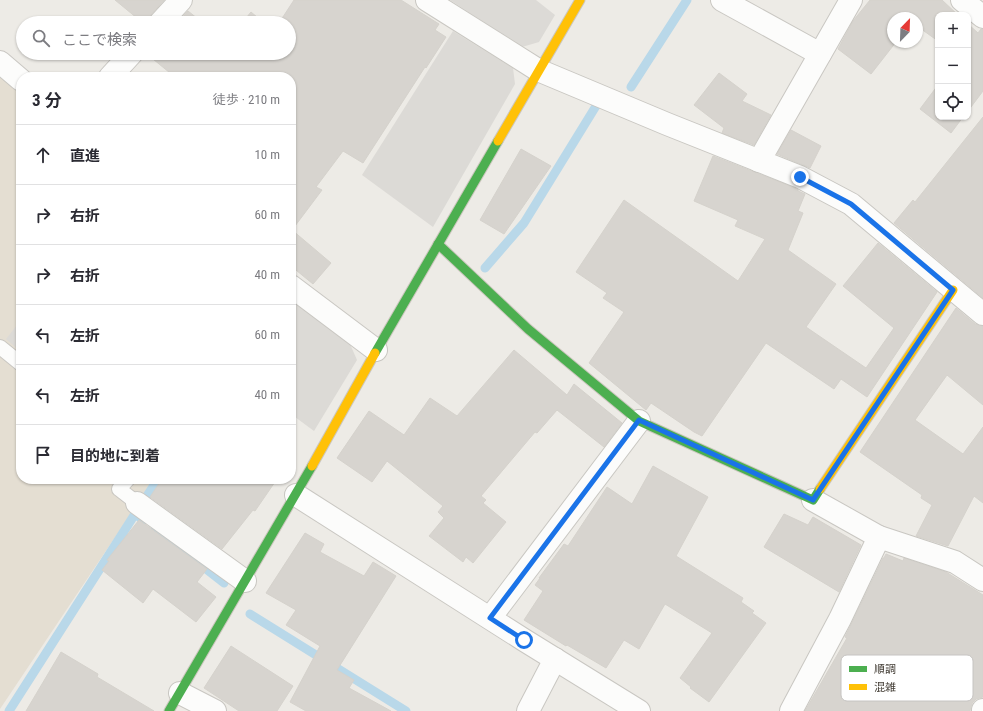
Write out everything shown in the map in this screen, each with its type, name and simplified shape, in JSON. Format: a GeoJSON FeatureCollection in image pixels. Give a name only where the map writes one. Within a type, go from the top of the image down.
{"type":"FeatureCollection","features":[{"type":"Feature","properties":{"kind":"street"},"geometry":{"type":"LineString","coordinates":[[166,16],[181,0]]}},
{"type":"Feature","properties":{"kind":"street"},"geometry":{"type":"LineString","coordinates":[[428,0],[538,70],[800,177],[851,204],[983,314]]}},
{"type":"Feature","properties":{"kind":"street"},"geometry":{"type":"LineString","coordinates":[[215,711],[175,702],[296,495],[376,350],[580,0]]}},
{"type":"Feature","properties":{"kind":"street"},"geometry":{"type":"LineString","coordinates":[[722,0],[820,54]]}},
{"type":"Feature","properties":{"kind":"street"},"geometry":{"type":"LineString","coordinates":[[759,161],[851,0]]}},
{"type":"Feature","properties":{"kind":"street"},"geometry":{"type":"LineString","coordinates":[[962,0],[983,17]]}},
{"type":"Feature","properties":{"kind":"street"},"geometry":{"type":"LineString","coordinates":[[115,72],[126,60]]}},
{"type":"Feature","properties":{"kind":"street"},"geometry":{"type":"LineString","coordinates":[[0,62],[16,76]]}},
{"type":"Feature","properties":{"kind":"street"},"geometry":{"type":"LineString","coordinates":[[438,244],[528,329],[639,420],[813,500],[879,537],[956,562],[983,580]]}},
{"type":"Feature","properties":{"kind":"street"},"geometry":{"type":"LineString","coordinates":[[296,290],[376,350]]}},
{"type":"Feature","properties":{"kind":"street"},"geometry":{"type":"LineString","coordinates":[[813,500],[953,290]]}},
{"type":"Feature","properties":{"kind":"street"},"geometry":{"type":"LineString","coordinates":[[490,618],[639,420]]}},
{"type":"Feature","properties":{"kind":"street"},"geometry":{"type":"LineString","coordinates":[[296,495],[639,711]]}},
{"type":"Feature","properties":{"kind":"street"},"geometry":{"type":"LineString","coordinates":[[137,503],[245,581]]}},
{"type":"Feature","properties":{"kind":"street"},"geometry":{"type":"LineString","coordinates":[[791,711],[840,619],[879,537]]}},
{"type":"Feature","properties":{"kind":"street"},"geometry":{"type":"LineString","coordinates":[[528,711],[555,659]]}},
{"type":"Feature","properties":{"kind":"lane"},"geometry":{"type":"LineString","coordinates":[[0,346],[16,360]]}},
{"type":"Feature","properties":{"kind":"lane"},"geometry":{"type":"LineString","coordinates":[[124,484],[119,489],[137,503]]}},
{"type":"Feature","properties":{"kind":"shaded area"},"geometry":{"type":"Polygon","coordinates":[[[450,0],[536,0],[555,15],[539,42],[522,47],[450,0]]]}},
{"type":"Feature","properties":{"kind":"shaded area"},"geometry":{"type":"Polygon","coordinates":[[[453,31],[513,68],[515,84],[433,227],[362,175],[453,31]]]}},
{"type":"Feature","properties":{"kind":"shaded area"},"geometry":{"type":"Polygon","coordinates":[[[0,76],[16,88],[16,484],[151,484],[0,709],[0,76]]]}},
{"type":"Feature","properties":{"kind":"shaded area"},"geometry":{"type":"Polygon","coordinates":[[[296,300],[350,344],[357,360],[314,431],[296,418],[296,300]]]}},
{"type":"Feature","properties":{"kind":"shaded area"},"geometry":{"type":"Polygon","coordinates":[[[16,326],[16,348],[6,339],[16,326]]]}},
{"type":"Feature","properties":{"kind":"building"},"geometry":{"type":"Polygon","coordinates":[[[115,0],[164,0],[151,16],[134,16],[115,0]]]}},
{"type":"Feature","properties":{"kind":"building"},"geometry":{"type":"Polygon","coordinates":[[[294,0],[401,0],[439,24],[435,30],[446,37],[363,163],[343,151],[316,187],[322,190],[296,225],[296,72],[169,72],[154,60],[296,60],[296,16],[284,16],[294,0]]]}},
{"type":"Feature","properties":{"kind":"building"},"geometry":{"type":"Polygon","coordinates":[[[870,0],[942,0],[955,12],[935,12],[935,39],[923,30],[923,12],[887,12],[887,48],[891,48],[871,74],[838,49],[853,21],[870,0]]]}},
{"type":"Feature","properties":{"kind":"building"},"geometry":{"type":"Polygon","coordinates":[[[188,11],[194,16],[183,16],[188,11]]]}},
{"type":"Feature","properties":{"kind":"building"},"geometry":{"type":"Polygon","coordinates":[[[251,12],[256,16],[248,16],[251,12]]]}},
{"type":"Feature","properties":{"kind":"building"},"geometry":{"type":"Polygon","coordinates":[[[971,27],[978,33],[981,29],[983,29],[983,91],[971,107],[971,27]]]}},
{"type":"Feature","properties":{"kind":"building"},"geometry":{"type":"Polygon","coordinates":[[[719,73],[747,94],[742,101],[771,115],[754,145],[722,133],[724,128],[694,105],[719,73]]]}},
{"type":"Feature","properties":{"kind":"building"},"geometry":{"type":"Polygon","coordinates":[[[935,89],[935,120],[961,120],[951,133],[920,109],[935,89]]]}},
{"type":"Feature","properties":{"kind":"building"},"geometry":{"type":"Polygon","coordinates":[[[983,117],[983,298],[894,223],[913,200],[915,202],[983,117]]]}},
{"type":"Feature","properties":{"kind":"building"},"geometry":{"type":"Polygon","coordinates":[[[791,130],[821,146],[810,168],[777,154],[791,130]]]}},
{"type":"Feature","properties":{"kind":"building"},"geometry":{"type":"Polygon","coordinates":[[[521,149],[551,166],[504,234],[480,220],[521,149]]]}},
{"type":"Feature","properties":{"kind":"building"},"geometry":{"type":"Polygon","coordinates":[[[713,156],[795,188],[805,194],[798,211],[803,213],[788,250],[836,284],[806,327],[866,368],[894,328],[843,286],[878,243],[937,292],[867,397],[841,379],[834,389],[766,343],[702,436],[651,403],[646,410],[589,363],[624,312],[603,298],[607,293],[576,272],[624,200],[738,281],[765,239],[735,226],[738,220],[694,201],[713,156]]]}},
{"type":"Feature","properties":{"kind":"building"},"geometry":{"type":"Polygon","coordinates":[[[296,233],[331,263],[313,284],[296,270],[296,233]]]}},
{"type":"Feature","properties":{"kind":"building"},"geometry":{"type":"Polygon","coordinates":[[[956,308],[975,324],[983,326],[983,405],[947,375],[915,420],[963,454],[983,427],[983,503],[974,496],[948,546],[916,536],[932,505],[921,498],[922,495],[860,452],[956,308]]]}},
{"type":"Feature","properties":{"kind":"building"},"geometry":{"type":"Polygon","coordinates":[[[514,350],[567,395],[574,384],[622,423],[604,447],[557,410],[537,433],[535,432],[481,496],[486,500],[483,503],[506,522],[473,563],[466,557],[463,562],[429,536],[444,518],[438,512],[443,506],[387,461],[372,482],[337,458],[369,411],[404,435],[430,398],[457,416],[514,350]]]}},
{"type":"Feature","properties":{"kind":"building"},"geometry":{"type":"Polygon","coordinates":[[[653,466],[708,497],[676,556],[743,598],[741,602],[754,611],[752,613],[766,623],[709,702],[690,688],[691,687],[680,678],[712,633],[665,604],[639,649],[624,640],[606,668],[567,645],[566,646],[524,620],[543,591],[535,585],[539,578],[564,544],[568,546],[607,487],[632,504],[653,466]]]}},
{"type":"Feature","properties":{"kind":"building"},"geometry":{"type":"Polygon","coordinates":[[[159,484],[274,484],[255,511],[253,510],[222,549],[150,497],[159,484]]]}},
{"type":"Feature","properties":{"kind":"building"},"geometry":{"type":"Polygon","coordinates":[[[784,514],[808,525],[813,517],[861,545],[839,592],[764,547],[784,514]]]}},
{"type":"Feature","properties":{"kind":"building"},"geometry":{"type":"Polygon","coordinates":[[[139,520],[207,569],[197,582],[216,597],[196,622],[153,589],[143,603],[102,570],[109,561],[107,560],[139,520]]]}},
{"type":"Feature","properties":{"kind":"building"},"geometry":{"type":"Polygon","coordinates":[[[305,533],[324,544],[320,552],[364,576],[373,562],[396,576],[337,670],[354,680],[349,688],[391,711],[306,711],[290,702],[320,646],[286,625],[296,610],[266,593],[305,533]]]}},
{"type":"Feature","properties":{"kind":"building"},"geometry":{"type":"Polygon","coordinates":[[[886,554],[903,561],[904,558],[946,572],[983,595],[983,697],[976,699],[972,703],[970,711],[805,711],[847,638],[845,637],[886,554]]]}},
{"type":"Feature","properties":{"kind":"building"},"geometry":{"type":"Polygon","coordinates":[[[231,646],[293,686],[277,711],[239,711],[204,688],[231,646]]]}},
{"type":"Feature","properties":{"kind":"building"},"geometry":{"type":"Polygon","coordinates":[[[61,652],[98,674],[97,677],[154,711],[26,711],[61,652]]]}},
{"type":"Feature","properties":{"kind":"waterway"},"geometry":{"type":"LineString","coordinates":[[631,87],[687,0]]}},
{"type":"Feature","properties":{"kind":"waterway"},"geometry":{"type":"LineString","coordinates":[[485,268],[524,223],[596,106]]}},
{"type":"Feature","properties":{"kind":"waterway"},"geometry":{"type":"LineString","coordinates":[[147,496],[155,484]]}},
{"type":"Feature","properties":{"kind":"waterway"},"geometry":{"type":"LineString","coordinates":[[9,711],[135,514],[143,520]]}},
{"type":"Feature","properties":{"kind":"waterway"},"geometry":{"type":"LineString","coordinates":[[155,529],[224,583]]}},
{"type":"Feature","properties":{"kind":"waterway"},"geometry":{"type":"LineString","coordinates":[[250,614],[406,711]]}},
{"type":"Feature","properties":{"kind":"traffic: fast"},"geometry":{"type":"LineString","coordinates":[[375,353],[498,141]]}},
{"type":"Feature","properties":{"kind":"traffic: fast"},"geometry":{"type":"LineString","coordinates":[[438,244],[528,329],[639,421],[813,500],[820,489]]}},
{"type":"Feature","properties":{"kind":"traffic: fast"},"geometry":{"type":"LineString","coordinates":[[169,711],[312,466]]}},
{"type":"Feature","properties":{"kind":"traffic: slow"},"geometry":{"type":"LineString","coordinates":[[498,141],[580,0]]}},
{"type":"Feature","properties":{"kind":"traffic: slow"},"geometry":{"type":"LineString","coordinates":[[820,489],[953,290]]}},
{"type":"Feature","properties":{"kind":"traffic: slow"},"geometry":{"type":"LineString","coordinates":[[312,466],[375,353]]}},
{"type":"Feature","properties":{"kind":"route"},"geometry":{"type":"LineString","coordinates":[[524,640],[490,618],[639,420],[813,500],[953,290],[851,204],[800,177]]}}]}
